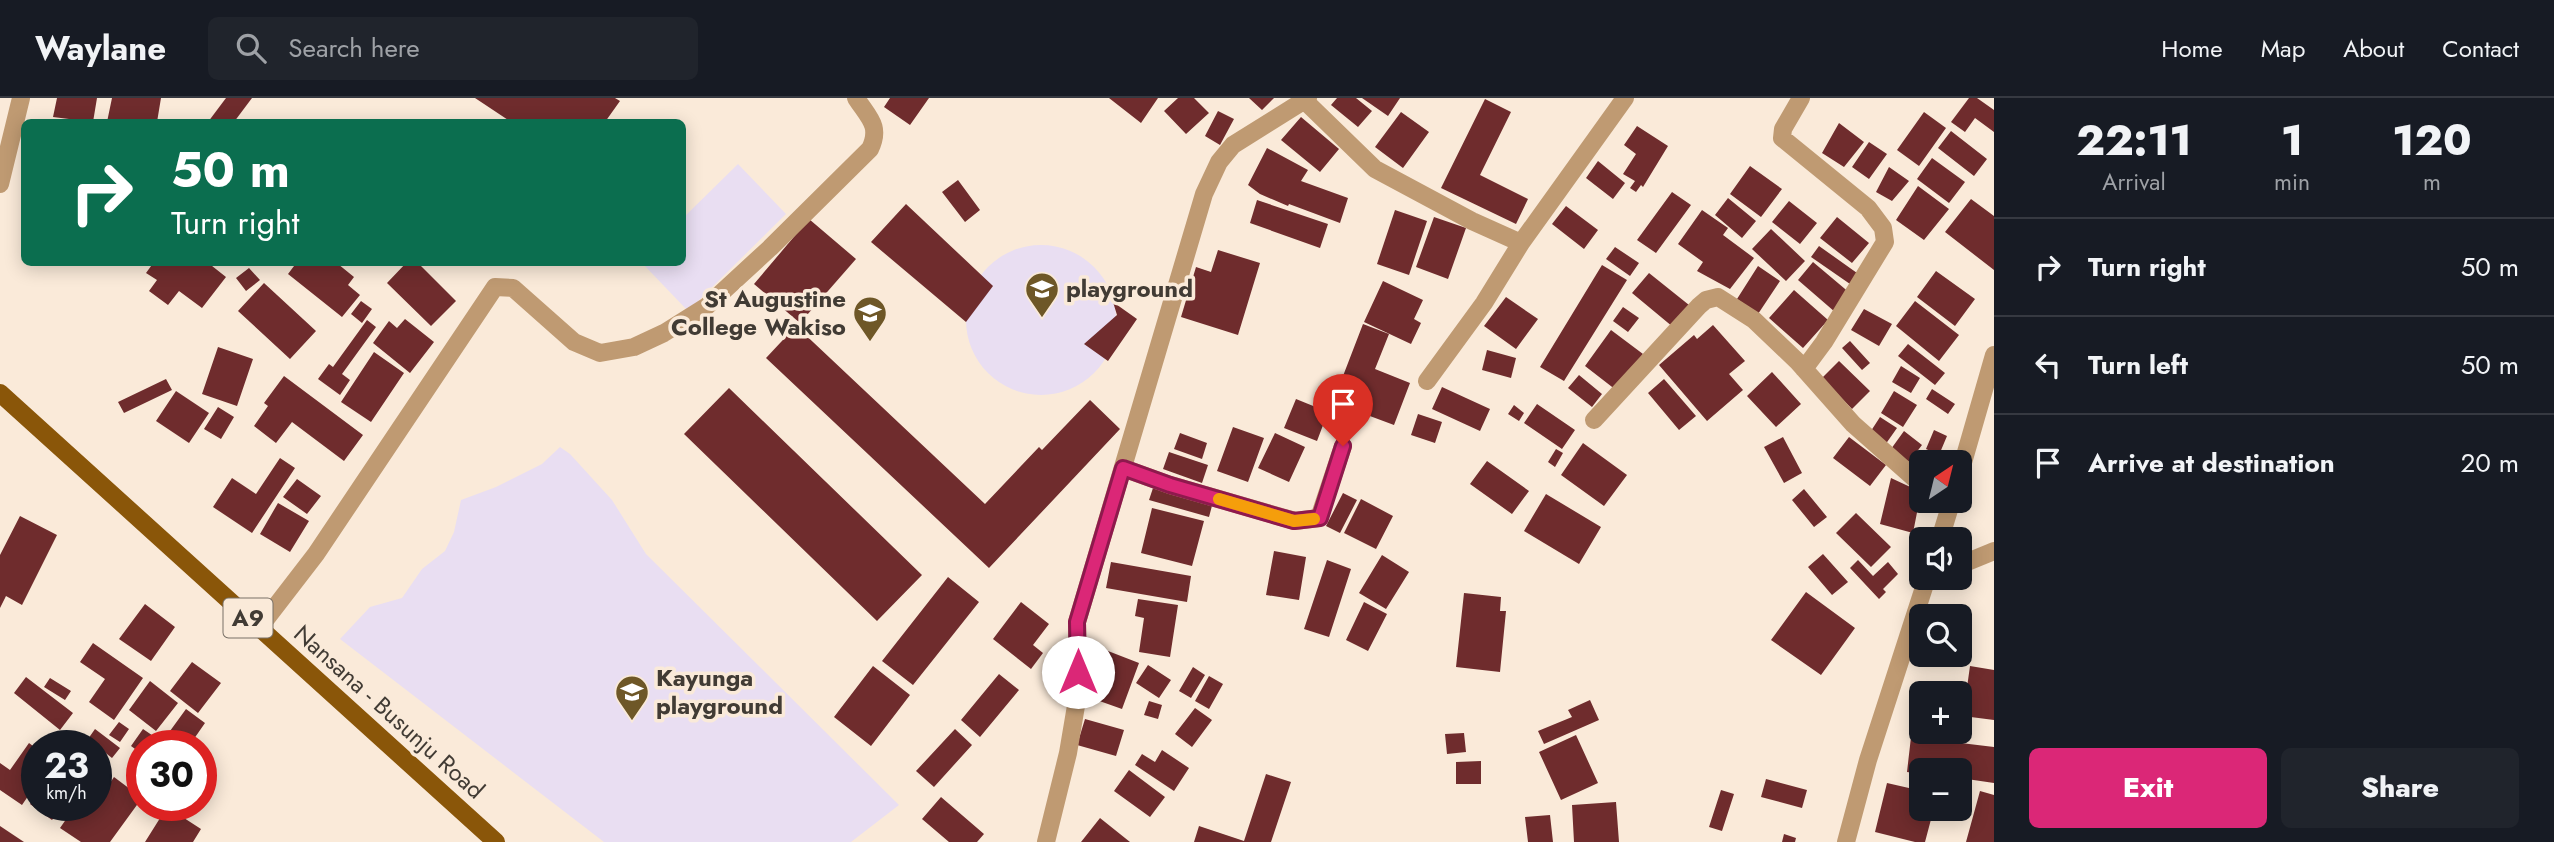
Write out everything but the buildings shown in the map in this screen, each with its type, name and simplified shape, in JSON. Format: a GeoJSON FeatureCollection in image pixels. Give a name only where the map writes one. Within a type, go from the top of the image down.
{"type":"FeatureCollection","features":[{"type":"Feature","properties":{"kind":"main road","name":"Nansana - Busunju Road"},"geometry":{"type":"LineString","coordinates":[[0,393],[496,842]]}},
{"type":"Feature","properties":{"kind":"street"},"geometry":{"type":"LineString","coordinates":[[0,184],[21,98]]}},
{"type":"Feature","properties":{"kind":"street"},"geometry":{"type":"LineString","coordinates":[[259,628],[316,554],[495,287],[513,288],[574,342],[600,352],[634,347],[664,333],[707,306],[870,149],[876,137],[876,130],[856,98]]}},
{"type":"Feature","properties":{"kind":"street"},"geometry":{"type":"LineString","coordinates":[[1427,381],[1625,98]]}},
{"type":"Feature","properties":{"kind":"street"},"geometry":{"type":"LineString","coordinates":[[1801,98],[1783,129],[1782,138],[1868,208],[1884,228],[1885,242],[1824,342],[1804,369]]}},
{"type":"Feature","properties":{"kind":"street"},"geometry":{"type":"LineString","coordinates":[[1046,842],[1068,753],[1078,694],[1077,622],[1204,194],[1219,162],[1233,145],[1307,100],[1375,169],[1521,243]]}},
{"type":"Feature","properties":{"kind":"street"},"geometry":{"type":"LineString","coordinates":[[1594,420],[1706,300],[1718,297],[1754,320],[1804,369],[1853,424],[1909,474]]}},
{"type":"Feature","properties":{"kind":"street"},"geometry":{"type":"LineString","coordinates":[[1967,450],[1994,355]]}},
{"type":"Feature","properties":{"kind":"street"},"geometry":{"type":"LineString","coordinates":[[1123,468],[1170,485],[1294,521],[1320,518],[1343,446]]}},
{"type":"Feature","properties":{"kind":"street"},"geometry":{"type":"LineString","coordinates":[[1972,560],[1994,551]]}},
{"type":"Feature","properties":{"kind":"street"},"geometry":{"type":"LineString","coordinates":[[1846,842],[1868,760],[1924,590]]}},
{"type":"Feature","properties":{"kind":"shaded area"},"geometry":{"type":"Polygon","coordinates":[[[738,164],[786,214],[688,311],[645,266],[686,266],[686,215],[738,164]]]}},
{"type":"Feature","properties":{"kind":"shaded area","name":"playground"},"geometry":{"type":"Polygon","coordinates":[[[1041,245],[1070,251],[1094,267],[1110,291],[1116,320],[1110,349],[1094,373],[1070,389],[1041,395],[1012,389],[988,373],[972,349],[966,320],[972,291],[988,267],[1012,251],[1041,245]]]}},
{"type":"Feature","properties":{"kind":"shaded area","name":"Kayunga playground"},"geometry":{"type":"Polygon","coordinates":[[[560,447],[570,454],[612,500],[646,554],[899,805],[851,842],[604,842],[340,639],[370,607],[402,598],[422,569],[445,551],[454,532],[461,500],[496,487],[542,464],[560,447]]]}},
{"type":"Feature","properties":{"kind":"slow traffic"},"geometry":{"type":"LineString","coordinates":[[1219,499],[1294,521],[1314,519]]}},
{"type":"Feature","properties":{"kind":"place","name":"playground"},"geometry":{"type":"Point","coordinates":[1042,319]}},
{"type":"Feature","properties":{"kind":"place","name":"St Augustine College Wakiso"},"geometry":{"type":"Point","coordinates":[870,343]}},
{"type":"Feature","properties":{"kind":"place","name":"Kayunga playground"},"geometry":{"type":"Point","coordinates":[632,722]}},
{"type":"Feature","properties":{"kind":"route"},"geometry":{"type":"LineString","coordinates":[[1078,672],[1077,622],[1123,468],[1170,485],[1294,521],[1320,518],[1343,446]]}}]}
